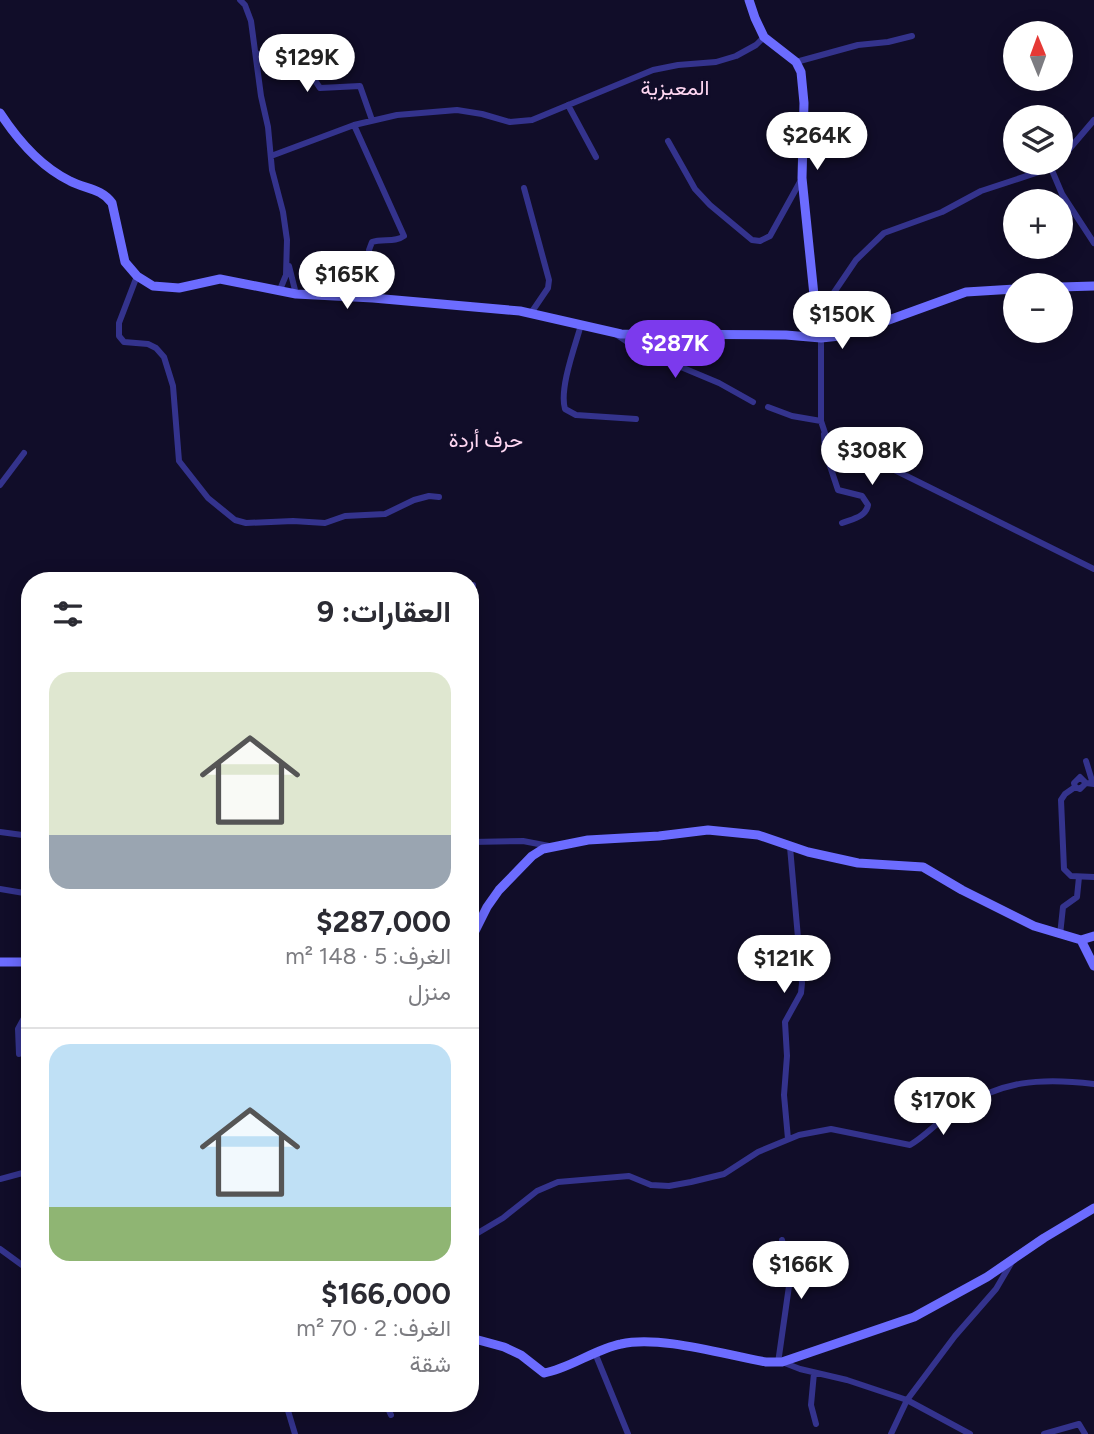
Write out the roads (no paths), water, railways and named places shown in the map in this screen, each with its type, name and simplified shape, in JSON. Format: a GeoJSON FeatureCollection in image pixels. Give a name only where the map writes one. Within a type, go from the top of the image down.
{"type":"FeatureCollection","features":[{"type":"Feature","properties":{"kind":"main road"},"geometry":{"type":"LineString","coordinates":[[749,0],[764,37],[796,62],[804,85],[802,178],[820,334]]}},
{"type":"Feature","properties":{"kind":"main road"},"geometry":{"type":"LineString","coordinates":[[0,113],[22,142],[51,169],[68,181],[102,191],[113,209],[125,262],[137,276],[153,286],[168,288],[220,279],[296,295],[373,298],[531,313],[613,332],[653,335],[840,336],[894,319],[956,294],[1003,289]]}},
{"type":"Feature","properties":{"kind":"main road"},"geometry":{"type":"LineString","coordinates":[[1073,287],[1094,286]]}},
{"type":"Feature","properties":{"kind":"main road"},"geometry":{"type":"LineString","coordinates":[[479,923],[499,890],[532,856],[551,846],[588,840],[708,830],[758,835],[790,847],[858,863],[923,867],[1020,920],[1081,940],[1094,936]]}},
{"type":"Feature","properties":{"kind":"main road"},"geometry":{"type":"LineString","coordinates":[[1081,940],[1094,966]]}},
{"type":"Feature","properties":{"kind":"main road"},"geometry":{"type":"LineString","coordinates":[[0,962],[21,962]]}},
{"type":"Feature","properties":{"kind":"main road"},"geometry":{"type":"LineString","coordinates":[[479,1340],[521,1355],[544,1373],[623,1343],[648,1341],[780,1362],[914,1317],[977,1283],[1094,1208]]}},
{"type":"Feature","properties":{"kind":"street"},"geometry":{"type":"LineString","coordinates":[[240,0],[249,12],[257,53],[274,182],[283,212],[287,254],[296,295]]}},
{"type":"Feature","properties":{"kind":"street"},"geometry":{"type":"LineString","coordinates":[[796,62],[858,45],[912,36]]}},
{"type":"Feature","properties":{"kind":"street"},"geometry":{"type":"LineString","coordinates":[[271,156],[354,125],[397,115],[457,110],[510,122],[524,122],[653,70],[736,57],[764,37]]}},
{"type":"Feature","properties":{"kind":"street"},"geometry":{"type":"LineString","coordinates":[[257,53],[267,65],[282,72],[310,74],[320,89],[358,85],[372,120]]}},
{"type":"Feature","properties":{"kind":"street"},"geometry":{"type":"LineString","coordinates":[[568,104],[596,157]]}},
{"type":"Feature","properties":{"kind":"street"},"geometry":{"type":"LineString","coordinates":[[1073,144],[1094,120]]}},
{"type":"Feature","properties":{"kind":"street"},"geometry":{"type":"LineString","coordinates":[[354,125],[404,236],[400,239],[372,242],[369,250],[373,298]]}},
{"type":"Feature","properties":{"kind":"street"},"geometry":{"type":"LineString","coordinates":[[668,142],[695,189],[732,225],[752,240],[760,241],[770,236],[802,178]]}},
{"type":"Feature","properties":{"kind":"street"},"geometry":{"type":"LineString","coordinates":[[817,317],[856,260],[884,233],[942,212],[981,191],[1024,175]]}},
{"type":"Feature","properties":{"kind":"street"},"geometry":{"type":"LineString","coordinates":[[1059,175],[1062,194],[1094,243]]}},
{"type":"Feature","properties":{"kind":"street"},"geometry":{"type":"LineString","coordinates":[[524,188],[549,277],[548,288],[531,313]]}},
{"type":"Feature","properties":{"kind":"street"},"geometry":{"type":"LineString","coordinates":[[279,292],[286,275],[287,254]]}},
{"type":"Feature","properties":{"kind":"street"},"geometry":{"type":"LineString","coordinates":[[137,276],[119,323],[119,336],[124,342],[152,346],[164,357],[173,386],[179,461],[208,498],[231,517],[246,523],[325,523],[345,516],[385,514],[414,500],[429,496],[439,497]]}},
{"type":"Feature","properties":{"kind":"street"},"geometry":{"type":"LineString","coordinates":[[581,325],[569,368],[563,402],[565,409],[576,415],[636,419]]}},
{"type":"Feature","properties":{"kind":"street"},"geometry":{"type":"LineString","coordinates":[[613,332],[638,349],[719,383],[753,402]]}},
{"type":"Feature","properties":{"kind":"street"},"geometry":{"type":"LineString","coordinates":[[820,334],[821,421],[825,451],[838,490],[862,496],[868,505],[863,514],[842,523]]}},
{"type":"Feature","properties":{"kind":"street"},"geometry":{"type":"LineString","coordinates":[[768,407],[792,416],[821,421]]}},
{"type":"Feature","properties":{"kind":"street"},"geometry":{"type":"LineString","coordinates":[[824,434],[1094,569]]}},
{"type":"Feature","properties":{"kind":"street"},"geometry":{"type":"LineString","coordinates":[[0,485],[24,453]]}},
{"type":"Feature","properties":{"kind":"street"},"geometry":{"type":"LineString","coordinates":[[1086,761],[1091,784]]}},
{"type":"Feature","properties":{"kind":"street"},"geometry":{"type":"LineString","coordinates":[[1091,784],[1077,778],[1074,783],[1076,787],[1061,800],[1064,869],[1068,875],[1094,877]]}},
{"type":"Feature","properties":{"kind":"street"},"geometry":{"type":"LineString","coordinates":[[0,832],[21,835]]}},
{"type":"Feature","properties":{"kind":"street"},"geometry":{"type":"LineString","coordinates":[[479,842],[523,841],[551,846]]}},
{"type":"Feature","properties":{"kind":"street"},"geometry":{"type":"LineString","coordinates":[[788,1139],[784,1095],[787,1056],[785,1022],[801,993],[802,983],[790,847]]}},
{"type":"Feature","properties":{"kind":"street"},"geometry":{"type":"LineString","coordinates":[[1060,935],[1063,907],[1077,897],[1079,877]]}},
{"type":"Feature","properties":{"kind":"street"},"geometry":{"type":"LineString","coordinates":[[0,889],[21,892]]}},
{"type":"Feature","properties":{"kind":"street"},"geometry":{"type":"LineString","coordinates":[[19,1054],[18,1030],[21,1024]]}},
{"type":"Feature","properties":{"kind":"street"},"geometry":{"type":"LineString","coordinates":[[479,1232],[549,1184],[629,1176],[651,1185],[669,1186],[691,1182],[724,1174],[758,1152],[788,1139],[831,1129],[910,1144],[952,1112],[996,1089],[1031,1081],[1094,1084]]}},
{"type":"Feature","properties":{"kind":"street"},"geometry":{"type":"LineString","coordinates":[[0,1180],[21,1172]]}},
{"type":"Feature","properties":{"kind":"street"},"geometry":{"type":"LineString","coordinates":[[782,1240],[789,1286],[780,1362],[847,1380],[907,1401],[970,1434]]}},
{"type":"Feature","properties":{"kind":"street"},"geometry":{"type":"LineString","coordinates":[[0,1249],[21,1264]]}},
{"type":"Feature","properties":{"kind":"street"},"geometry":{"type":"LineString","coordinates":[[891,1434],[907,1401],[955,1336],[996,1289],[1014,1258]]}},
{"type":"Feature","properties":{"kind":"street"},"geometry":{"type":"LineString","coordinates":[[596,1353],[628,1434]]}},
{"type":"Feature","properties":{"kind":"street"},"geometry":{"type":"LineString","coordinates":[[814,1373],[811,1405],[816,1423]]}},
{"type":"Feature","properties":{"kind":"street"},"geometry":{"type":"LineString","coordinates":[[288,1412],[295,1434]]}},
{"type":"Feature","properties":{"kind":"street"},"geometry":{"type":"LineString","coordinates":[[1044,1434],[1079,1424],[1085,1434]]}},
{"type":"Feature","properties":{"kind":"district","name":"المعيزية"},"geometry":{"type":"Point","coordinates":[675,88]}},
{"type":"Feature","properties":{"kind":"district","name":"حرف أردة"},"geometry":{"type":"Point","coordinates":[486,440]}}]}
